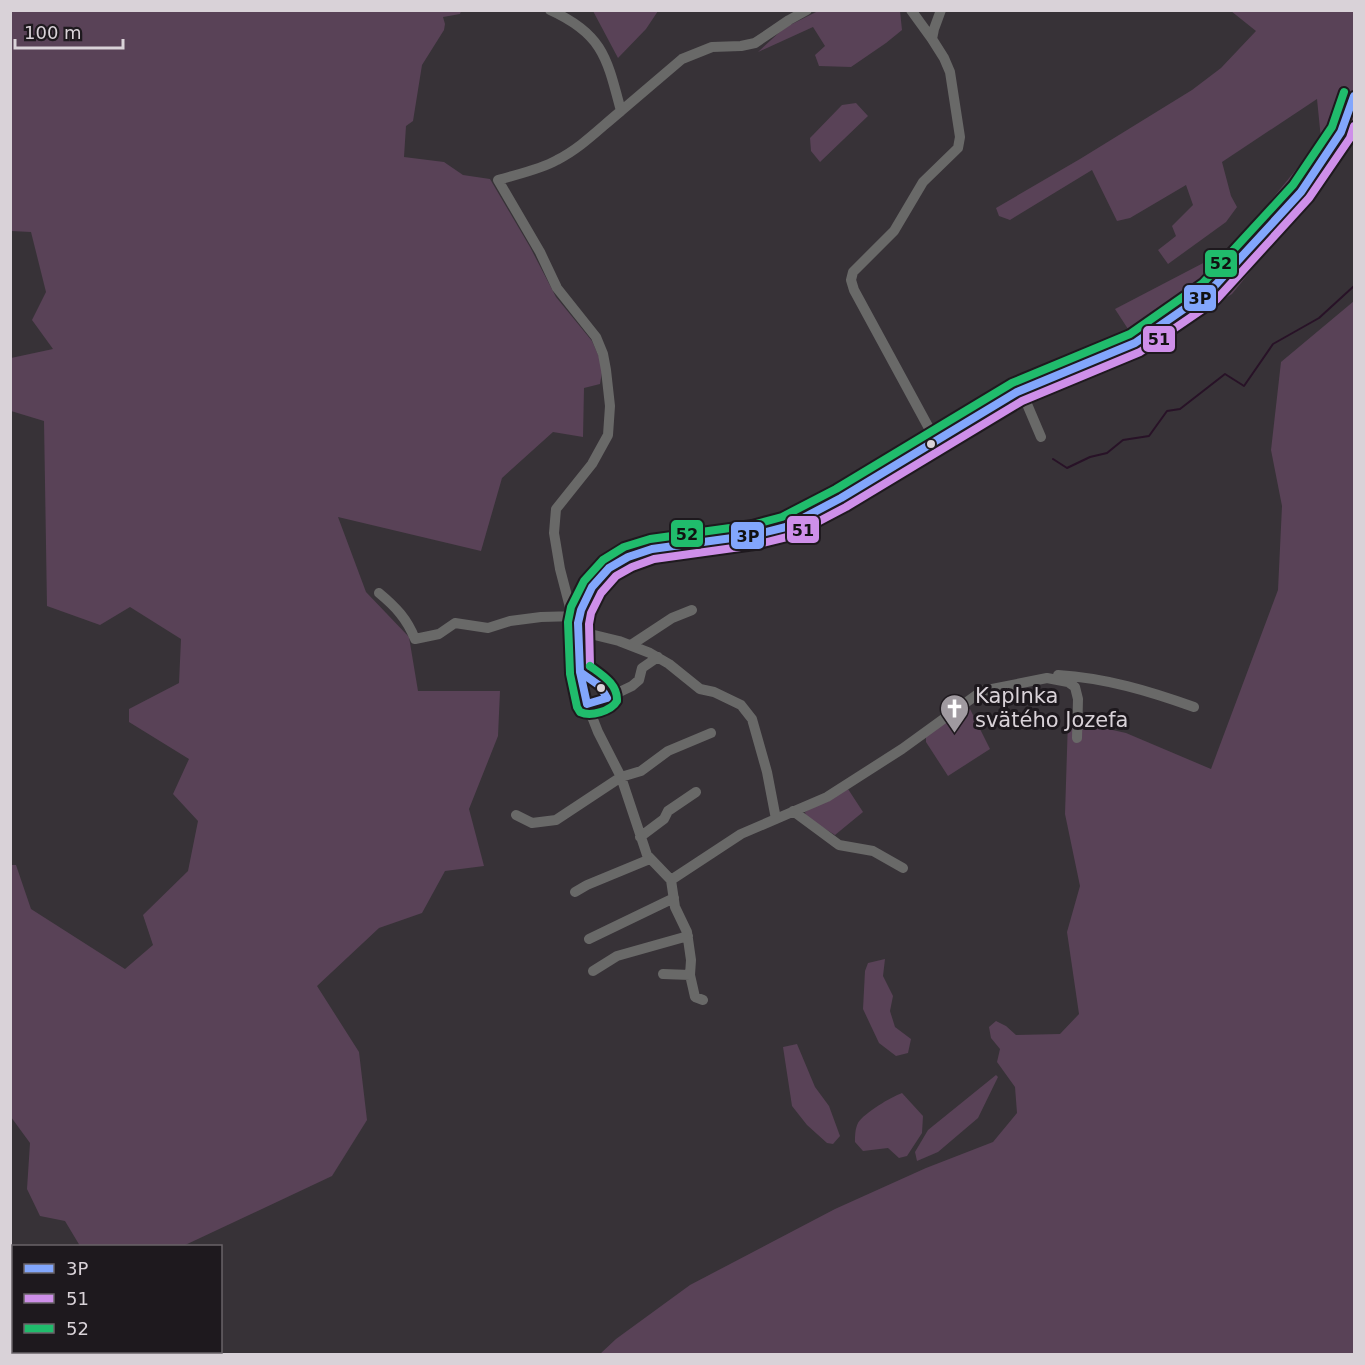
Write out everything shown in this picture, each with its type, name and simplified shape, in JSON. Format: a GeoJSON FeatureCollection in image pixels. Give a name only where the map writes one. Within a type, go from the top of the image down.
{"type":"FeatureCollection","features":[{"type":"Feature","properties":{"kind":"street"},"geometry":{"type":"LineString","coordinates":[[550,10],[574,21],[601,50],[610,68],[621,111]]}},
{"type":"Feature","properties":{"kind":"street"},"geometry":{"type":"LineString","coordinates":[[703,1000],[695,997],[690,975],[692,960],[688,936],[675,907],[670,880],[647,855],[621,777],[598,732],[587,704],[580,672],[576,616],[562,580],[554,533],[556,509],[592,465],[608,435],[610,406],[603,354],[596,337],[557,288],[540,252],[498,180],[542,167],[574,150],[682,59],[712,47],[741,46],[755,42],[807,10]]}},
{"type":"Feature","properties":{"kind":"street"},"geometry":{"type":"LineString","coordinates":[[911,10],[944,58],[950,72],[960,137],[958,148],[923,182],[894,231],[853,272],[851,280],[854,290],[936,441]]}},
{"type":"Feature","properties":{"kind":"street"},"geometry":{"type":"LineString","coordinates":[[932,39],[941,10]]}},
{"type":"Feature","properties":{"kind":"street"},"geometry":{"type":"LineString","coordinates":[[576,616],[597,580],[616,563],[652,549],[754,535],[786,527],[841,498],[1022,390],[1135,343],[1210,291],[1301,192],[1341,132],[1354,96]]}},
{"type":"Feature","properties":{"kind":"street"},"geometry":{"type":"LineString","coordinates":[[1022,390],[1041,437]]}},
{"type":"Feature","properties":{"kind":"street"},"geometry":{"type":"LineString","coordinates":[[379,593],[396,607],[408,623],[415,639],[439,634],[455,623],[488,628],[510,621],[576,616]]}},
{"type":"Feature","properties":{"kind":"street"},"geometry":{"type":"LineString","coordinates":[[631,645],[672,618],[692,610]]}},
{"type":"Feature","properties":{"kind":"street"},"geometry":{"type":"LineString","coordinates":[[578,631],[631,645],[658,657],[700,689],[714,692],[741,705],[752,719],[767,772],[776,819]]}},
{"type":"Feature","properties":{"kind":"street"},"geometry":{"type":"LineString","coordinates":[[587,704],[607,698],[632,686],[639,680],[642,668],[658,657]]}},
{"type":"Feature","properties":{"kind":"street"},"geometry":{"type":"LineString","coordinates":[[580,672],[600,686],[607,698]]}},
{"type":"Feature","properties":{"kind":"street"},"geometry":{"type":"LineString","coordinates":[[670,880],[741,834],[827,797],[902,749],[982,691],[1058,675],[1090,677],[1131,686],[1194,707]]}},
{"type":"Feature","properties":{"kind":"street"},"geometry":{"type":"LineString","coordinates":[[1047,678],[1068,682],[1075,687],[1078,699],[1077,738]]}},
{"type":"Feature","properties":{"kind":"street"},"geometry":{"type":"LineString","coordinates":[[516,814],[532,823],[556,820],[621,777],[641,771],[668,751],[711,733]]}},
{"type":"Feature","properties":{"kind":"street"},"geometry":{"type":"LineString","coordinates":[[640,837],[664,819],[668,811],[696,792]]}},
{"type":"Feature","properties":{"kind":"street"},"geometry":{"type":"LineString","coordinates":[[794,811],[839,845],[873,851],[903,868]]}},
{"type":"Feature","properties":{"kind":"street"},"geometry":{"type":"LineString","coordinates":[[575,892],[650,859]]}},
{"type":"Feature","properties":{"kind":"street"},"geometry":{"type":"LineString","coordinates":[[589,939],[674,898]]}},
{"type":"Feature","properties":{"kind":"street"},"geometry":{"type":"LineString","coordinates":[[593,971],[617,956],[688,936]]}},
{"type":"Feature","properties":{"kind":"street"},"geometry":{"type":"LineString","coordinates":[[663,974],[690,975]]}},
{"type":"Feature","properties":{"kind":"shaded area"},"geometry":{"type":"Polygon","coordinates":[[[11,11],[461,11],[460,14],[443,17],[444,30],[422,65],[413,121],[406,126],[404,157],[444,162],[463,175],[490,179],[556,297],[592,341],[603,366],[600,384],[584,388],[583,437],[553,432],[502,478],[481,551],[338,517],[366,592],[409,637],[418,691],[500,691],[498,736],[469,809],[484,866],[445,871],[422,913],[379,928],[317,986],[359,1052],[367,1120],[332,1176],[185,1245],[79,1245],[65,1221],[40,1216],[27,1189],[30,1143],[11,1117],[11,865],[16,865],[31,909],[125,969],[153,945],[143,915],[188,871],[198,821],[173,794],[189,759],[129,722],[129,709],[179,683],[181,639],[130,607],[100,625],[47,606],[44,421],[11,411],[11,358],[53,349],[32,320],[46,292],[31,232],[11,231],[11,11]]]}},
{"type":"Feature","properties":{"kind":"shaded area"},"geometry":{"type":"Polygon","coordinates":[[[593,11],[658,11],[646,29],[618,58],[593,11]]]}},
{"type":"Feature","properties":{"kind":"shaded area"},"geometry":{"type":"Polygon","coordinates":[[[818,11],[900,11],[902,30],[851,67],[819,66],[815,55],[825,46],[813,27],[758,52],[784,28],[818,11]]]}},
{"type":"Feature","properties":{"kind":"shaded area"},"geometry":{"type":"Polygon","coordinates":[[[1231,11],[1354,11],[1354,130],[1327,176],[1232,294],[1141,349],[1115,309],[1232,248],[1321,139],[1317,99],[1222,162],[1231,196],[1237,207],[1226,222],[1168,264],[1158,250],[1176,236],[1172,226],[1193,205],[1186,185],[1130,218],[1117,221],[1092,170],[1010,220],[999,216],[996,208],[1192,90],[1221,68],[1256,31],[1231,11]]]}},
{"type":"Feature","properties":{"kind":"shaded area"},"geometry":{"type":"Polygon","coordinates":[[[856,103],[868,116],[820,162],[811,151],[810,138],[842,105],[856,103]]]}},
{"type":"Feature","properties":{"kind":"shaded area"},"geometry":{"type":"Polygon","coordinates":[[[1354,301],[1354,1354],[600,1354],[616,1339],[690,1285],[835,1209],[926,1168],[993,1142],[1017,1113],[1015,1087],[997,1062],[1000,1049],[991,1038],[989,1027],[996,1021],[1016,1035],[1060,1034],[1079,1014],[1067,932],[1080,886],[1065,814],[1068,720],[1126,733],[1211,769],[1278,590],[1282,506],[1271,450],[1281,362],[1354,301]]]}},
{"type":"Feature","properties":{"kind":"shaded area"},"geometry":{"type":"Polygon","coordinates":[[[970,709],[990,749],[948,776],[926,742],[926,736],[963,710],[970,709]]]}},
{"type":"Feature","properties":{"kind":"shaded area"},"geometry":{"type":"Polygon","coordinates":[[[848,789],[863,812],[835,835],[806,817],[805,812],[848,789]]]}},
{"type":"Feature","properties":{"kind":"shaded area"},"geometry":{"type":"Polygon","coordinates":[[[885,959],[883,976],[893,996],[890,1011],[895,1027],[911,1039],[908,1053],[896,1056],[879,1043],[863,1009],[865,971],[868,963],[885,959]]]}},
{"type":"Feature","properties":{"kind":"shaded area"},"geometry":{"type":"Polygon","coordinates":[[[797,1044],[815,1087],[829,1106],[840,1136],[833,1144],[827,1143],[807,1125],[792,1106],[783,1047],[797,1044]]]}},
{"type":"Feature","properties":{"kind":"shaded area"},"geometry":{"type":"Polygon","coordinates":[[[996,1075],[998,1077],[978,1118],[938,1152],[917,1161],[915,1152],[928,1130],[996,1075]]]}},
{"type":"Feature","properties":{"kind":"shaded area"},"geometry":{"type":"Polygon","coordinates":[[[902,1093],[923,1116],[922,1133],[907,1156],[899,1158],[888,1148],[863,1151],[855,1142],[858,1123],[878,1106],[902,1093]]]}},
{"type":"Feature","properties":{"kind":"shaded area"},"geometry":{"type":"Polygon","coordinates":[[[10,1308],[12,1309],[12,1353],[213,1354],[11,1354],[10,1308]]]}},
{"type":"Feature","properties":{"kind":"waterway"},"geometry":{"type":"LineString","coordinates":[[1053,459],[1067,468],[1090,457],[1107,453],[1123,440],[1149,436],[1167,411],[1180,409],[1225,374],[1244,386],[1273,344],[1319,318],[1354,286]]}},
{"type":"Feature","properties":{"kind":"transit line","name":"52"},"geometry":{"type":"LineString","coordinates":[[570,673],[568,622],[571,607],[584,581],[603,560],[624,547],[650,539],[752,525],[782,517],[836,489],[1012,383],[1130,334],[1203,283],[1293,185],[1332,127],[1344,92]]}},
{"type":"Feature","properties":{"kind":"transit line","name":"3P"},"geometry":{"type":"LineString","coordinates":[[580,672],[578,623],[581,610],[592,587],[609,568],[628,557],[652,549],[754,535],[786,527],[841,498],[1017,392],[1135,343],[1210,291],[1301,192],[1341,132],[1354,96]]}},
{"type":"Feature","properties":{"kind":"transit line","name":"51"},"geometry":{"type":"LineString","coordinates":[[590,666],[591,613],[601,593],[616,576],[654,559],[755,545],[791,536],[846,507],[1022,401],[1140,352],[1216,300],[1309,198],[1350,138],[1354,126]]}},
{"type":"Feature","properties":{"kind":"transit line","name":"52"},"geometry":{"type":"LineString","coordinates":[[570,674],[580,712],[590,714],[606,710],[617,701],[617,695],[608,680],[590,666]]}},
{"type":"Feature","properties":{"kind":"transit line","name":"3P"},"geometry":{"type":"LineString","coordinates":[[580,672],[600,686],[607,698],[587,704],[580,672]]}},
{"type":"Feature","properties":{"kind":"place","name":"Kaplnka svätého Jozefa"},"geometry":{"type":"Point","coordinates":[954,734]}}]}
